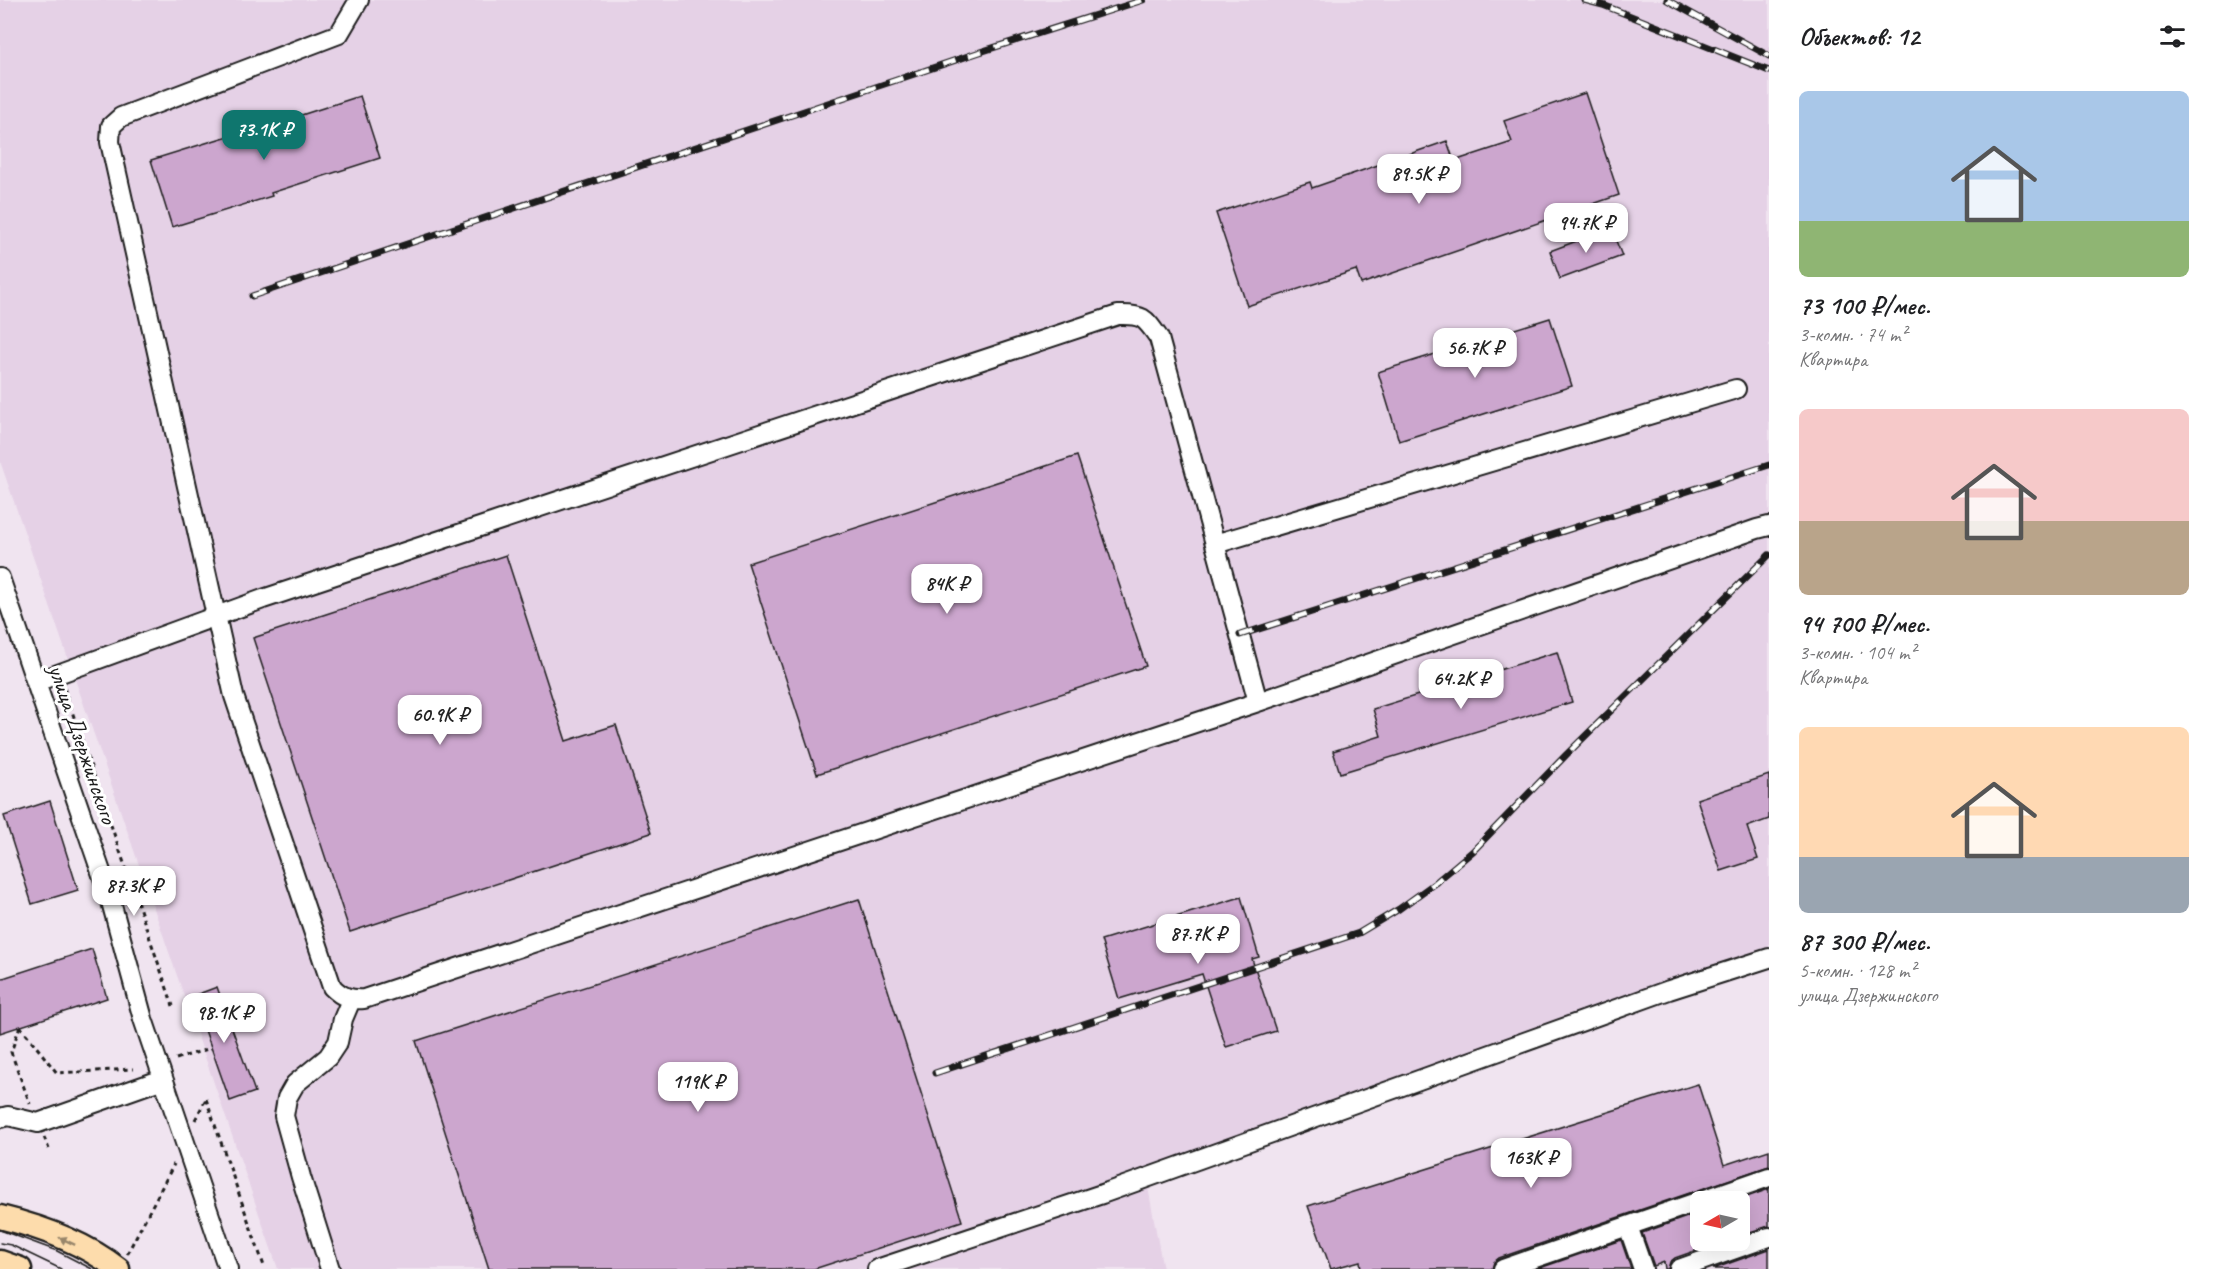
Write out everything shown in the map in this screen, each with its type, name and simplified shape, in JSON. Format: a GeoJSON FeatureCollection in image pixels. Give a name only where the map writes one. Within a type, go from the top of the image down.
{"type":"FeatureCollection","features":[{"type":"Feature","properties":{"kind":"main road"},"geometry":{"type":"LineString","coordinates":[[0,1217],[62,1238],[121,1265]]}},
{"type":"Feature","properties":{"kind":"main road"},"geometry":{"type":"LineString","coordinates":[[0,1262],[20,1269]]}},
{"type":"Feature","properties":{"kind":"street"},"geometry":{"type":"LineString","coordinates":[[359,0],[339,34],[121,117],[111,126],[110,142],[234,696],[332,987],[341,996],[351,1000],[364,999],[1258,702],[1746,532],[1769,526]]}},
{"type":"Feature","properties":{"kind":"street"},"geometry":{"type":"LineString","coordinates":[[36,682],[216,616],[1118,315],[1137,314],[1147,321],[1159,338],[1258,702]]}},
{"type":"Feature","properties":{"kind":"street"},"geometry":{"type":"LineString","coordinates":[[1215,544],[1736,388]]}},
{"type":"Feature","properties":{"kind":"street","name":"улица Дзержинского"},"geometry":{"type":"LineString","coordinates":[[0,578],[110,898],[142,1019],[228,1269]]}},
{"type":"Feature","properties":{"kind":"street"},"geometry":{"type":"LineString","coordinates":[[877,1269],[1102,1194],[1669,990],[1769,958]]}},
{"type":"Feature","properties":{"kind":"street"},"geometry":{"type":"LineString","coordinates":[[330,1269],[284,1116],[287,1098],[295,1084],[328,1057],[338,1042],[351,1000]]}},
{"type":"Feature","properties":{"kind":"street"},"geometry":{"type":"LineString","coordinates":[[0,1118],[8,1116],[38,1124],[163,1079]]}},
{"type":"Feature","properties":{"kind":"street"},"geometry":{"type":"LineString","coordinates":[[1503,1269],[1769,1177]]}},
{"type":"Feature","properties":{"kind":"street"},"geometry":{"type":"LineString","coordinates":[[1628,1226],[1643,1269]]}},
{"type":"Feature","properties":{"kind":"street"},"geometry":{"type":"LineString","coordinates":[[1679,1269],[1769,1237]]}},
{"type":"Feature","properties":{"kind":"path"},"geometry":{"type":"LineString","coordinates":[[58,674],[173,1006]]}},
{"type":"Feature","properties":{"kind":"path"},"geometry":{"type":"LineString","coordinates":[[22,1086],[11,1052],[20,1026],[57,1073],[134,1069]]}},
{"type":"Feature","properties":{"kind":"path"},"geometry":{"type":"LineString","coordinates":[[170,1061],[211,1048]]}},
{"type":"Feature","properties":{"kind":"path"},"geometry":{"type":"LineString","coordinates":[[206,1099],[265,1269]]}},
{"type":"Feature","properties":{"kind":"path"},"geometry":{"type":"LineString","coordinates":[[121,1265],[176,1159]]}},
{"type":"Feature","properties":{"kind":"shaded area"},"geometry":{"type":"Polygon","coordinates":[[[0,0],[1769,0],[1769,967],[1146,1176],[1163,1269],[278,1269],[0,461],[0,0]]]}},
{"type":"Feature","properties":{"kind":"building"},"geometry":{"type":"Polygon","coordinates":[[[1585,93],[1619,195],[1361,284],[1356,270],[1247,306],[1216,213],[1310,182],[1312,188],[1447,141],[1454,161],[1512,142],[1504,121],[1585,93]]]}},
{"type":"Feature","properties":{"kind":"building"},"geometry":{"type":"Polygon","coordinates":[[[360,96],[380,158],[271,193],[272,196],[172,227],[151,160],[251,129],[252,131],[360,96]]]}},
{"type":"Feature","properties":{"kind":"building"},"geometry":{"type":"Polygon","coordinates":[[[1611,228],[1622,256],[1560,279],[1550,251],[1611,228]]]}},
{"type":"Feature","properties":{"kind":"building"},"geometry":{"type":"Polygon","coordinates":[[[1550,318],[1572,386],[1399,441],[1378,372],[1550,318]]]}},
{"type":"Feature","properties":{"kind":"building"},"geometry":{"type":"Polygon","coordinates":[[[1077,456],[1146,666],[817,774],[748,563],[1077,456]]]}},
{"type":"Feature","properties":{"kind":"building"},"geometry":{"type":"Polygon","coordinates":[[[506,555],[566,741],[616,725],[651,833],[350,932],[253,638],[506,555]]]}},
{"type":"Feature","properties":{"kind":"building"},"geometry":{"type":"Polygon","coordinates":[[[1557,652],[1572,702],[1340,773],[1333,751],[1381,736],[1373,709],[1557,652]]]}},
{"type":"Feature","properties":{"kind":"building"},"geometry":{"type":"Polygon","coordinates":[[[1769,775],[1769,819],[1747,827],[1758,859],[1721,871],[1697,799],[1769,775]]]}},
{"type":"Feature","properties":{"kind":"building"},"geometry":{"type":"Polygon","coordinates":[[[50,801],[78,890],[32,904],[4,816],[50,801]]]}},
{"type":"Feature","properties":{"kind":"building"},"geometry":{"type":"Polygon","coordinates":[[[1241,897],[1259,957],[1252,959],[1276,1031],[1226,1047],[1202,974],[1119,999],[1101,940],[1241,897]]]}},
{"type":"Feature","properties":{"kind":"building"},"geometry":{"type":"Polygon","coordinates":[[[859,899],[962,1221],[814,1269],[489,1269],[416,1041],[859,899]]]}},
{"type":"Feature","properties":{"kind":"building"},"geometry":{"type":"Polygon","coordinates":[[[92,949],[107,998],[0,1033],[0,979],[92,949]]]}},
{"type":"Feature","properties":{"kind":"building"},"geometry":{"type":"Polygon","coordinates":[[[217,987],[255,1092],[230,1101],[193,996],[217,987]]]}},
{"type":"Feature","properties":{"kind":"building"},"geometry":{"type":"Polygon","coordinates":[[[1698,1084],[1724,1165],[1769,1150],[1769,1166],[1690,1191],[1690,1193],[1499,1258],[1494,1262],[1492,1269],[1361,1269],[1360,1261],[1331,1269],[1308,1206],[1698,1084]]]}},
{"type":"Feature","properties":{"kind":"building"},"geometry":{"type":"Polygon","coordinates":[[[1769,1189],[1769,1226],[1750,1232],[1750,1196],[1769,1189]]]}},
{"type":"Feature","properties":{"kind":"building"},"geometry":{"type":"Polygon","coordinates":[[[1690,1216],[1690,1251],[1695,1251],[1675,1258],[1670,1262],[1668,1269],[1665,1269],[1664,1262],[1654,1266],[1642,1233],[1690,1216]]]}},
{"type":"Feature","properties":{"kind":"building"},"geometry":{"type":"Polygon","coordinates":[[[1621,1240],[1631,1269],[1537,1269],[1621,1240]]]}},
{"type":"Feature","properties":{"kind":"building"},"geometry":{"type":"Polygon","coordinates":[[[1769,1249],[1769,1269],[1713,1269],[1769,1249]]]}},
{"type":"Feature","properties":{"kind":"tram line"},"geometry":{"type":"LineString","coordinates":[[0,1230],[57,1251],[92,1269]]}},
{"type":"Feature","properties":{"kind":"tram line"},"geometry":{"type":"LineString","coordinates":[[0,1243],[11,1245],[61,1269]]}},
{"type":"Feature","properties":{"kind":"railway"},"geometry":{"type":"LineString","coordinates":[[252,296],[980,52],[1143,0]]}},
{"type":"Feature","properties":{"kind":"railway"},"geometry":{"type":"LineString","coordinates":[[1584,0],[1603,5],[1769,71]]}},
{"type":"Feature","properties":{"kind":"railway"},"geometry":{"type":"LineString","coordinates":[[1667,0],[1769,56]]}},
{"type":"Feature","properties":{"kind":"railway"},"geometry":{"type":"LineString","coordinates":[[1240,635],[1769,465]]}},
{"type":"Feature","properties":{"kind":"railway"},"geometry":{"type":"LineString","coordinates":[[935,1073],[1359,933],[1399,909],[1473,851],[1566,755],[1769,555]]}}]}
